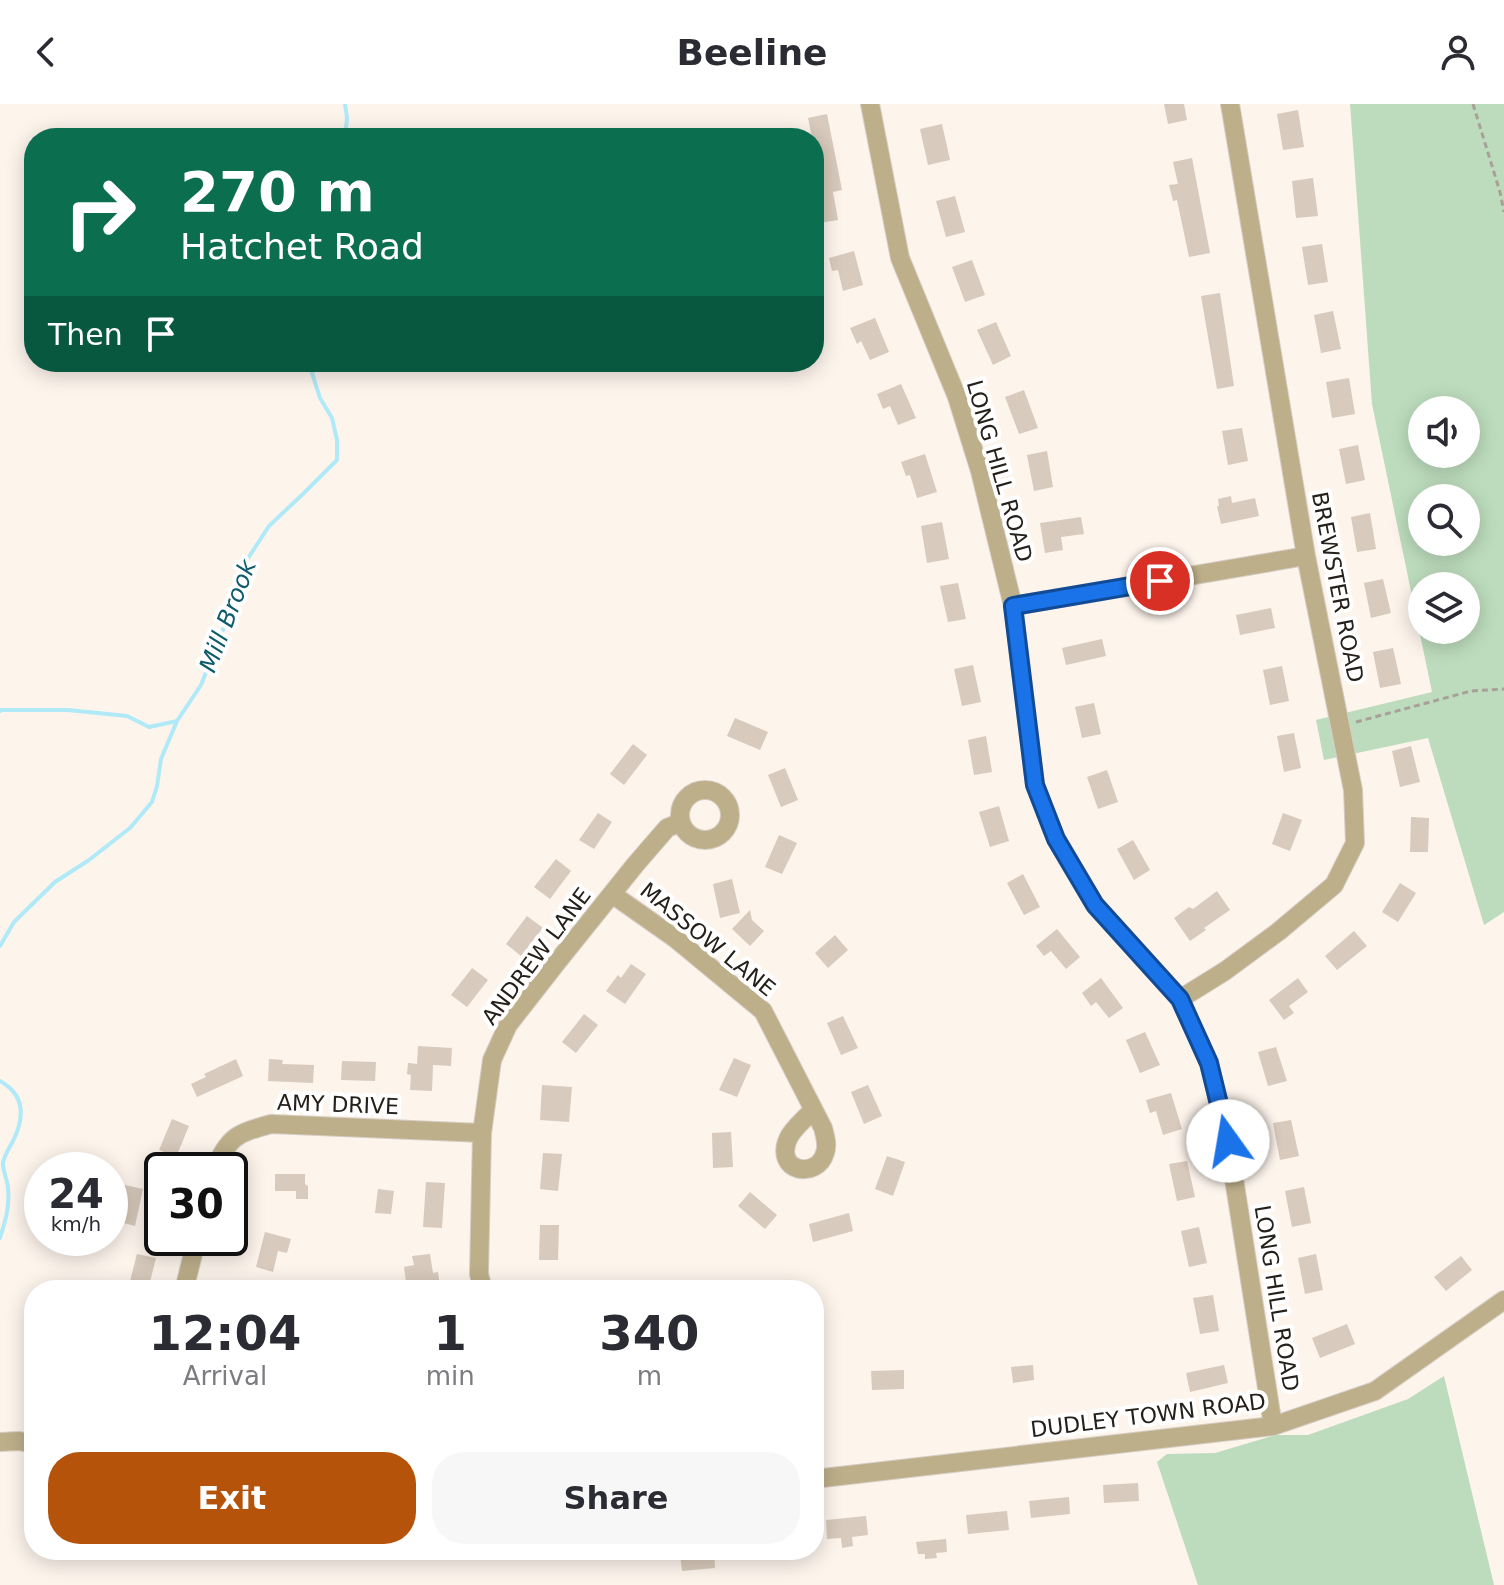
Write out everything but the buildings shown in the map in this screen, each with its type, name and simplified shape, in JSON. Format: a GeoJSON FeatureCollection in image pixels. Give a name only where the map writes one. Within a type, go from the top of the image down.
{"type":"FeatureCollection","features":[{"type":"Feature","properties":{"kind":"street","name":"LONG HILL ROAD"},"geometry":{"type":"LineString","coordinates":[[870,104],[900,258],[957,397],[980,471],[1013,606],[1035,785],[1056,839],[1095,905],[1180,999],[1209,1063],[1228,1141],[1273,1426]]}},
{"type":"Feature","properties":{"kind":"street","name":"BREWSTER ROAD"},"geometry":{"type":"LineString","coordinates":[[1180,999],[1225,971],[1334,885],[1355,843],[1353,790],[1306,556],[1230,104]]}},
{"type":"Feature","properties":{"kind":"street"},"geometry":{"type":"LineString","coordinates":[[1013,606],[1306,556]]}},
{"type":"Feature","properties":{"kind":"street","name":"ANDREW LANE"},"geometry":{"type":"LineString","coordinates":[[480,1280],[482,1133],[492,1060],[508,1025],[635,865],[667,828],[681,822]]}},
{"type":"Feature","properties":{"kind":"street","name":"MASSOW LANE"},"geometry":{"type":"LineString","coordinates":[[612,894],[676,939],[763,1011],[813,1110]]}},
{"type":"Feature","properties":{"kind":"street","name":"AMY DRIVE"},"geometry":{"type":"LineString","coordinates":[[223,1152],[241,1132],[271,1124],[482,1133]]}},
{"type":"Feature","properties":{"kind":"street"},"geometry":{"type":"LineString","coordinates":[[186,1280],[192,1256]]}},
{"type":"Feature","properties":{"kind":"street","name":"DUDLEY TOWN ROAD"},"geometry":{"type":"LineString","coordinates":[[824,1478],[1273,1426],[1375,1391],[1501,1310]]}},
{"type":"Feature","properties":{"kind":"street"},"geometry":{"type":"LineString","coordinates":[[0,1442],[24,1442]]}},
{"type":"Feature","properties":{"kind":"path"},"geometry":{"type":"LineString","coordinates":[[1473,104],[1504,212]]}},
{"type":"Feature","properties":{"kind":"path"},"geometry":{"type":"LineString","coordinates":[[1352,723],[1471,691],[1504,689]]}},
{"type":"Feature","properties":{"kind":"green space"},"geometry":{"type":"Polygon","coordinates":[[[1350,104],[1504,104],[1504,912],[1484,925],[1428,738],[1324,760],[1316,720],[1432,692],[1422,644],[1480,644],[1480,572],[1408,572],[1408,577],[1372,404],[1350,104]]]}},
{"type":"Feature","properties":{"kind":"green space"},"geometry":{"type":"Polygon","coordinates":[[[1444,1376],[1494,1585],[1198,1585],[1157,1462],[1167,1454],[1215,1453],[1275,1435],[1308,1435],[1408,1399],[1444,1376]]]}},
{"type":"Feature","properties":{"kind":"waterway","name":"Mill Brook"},"geometry":{"type":"LineString","coordinates":[[345,104],[346,128]]}},
{"type":"Feature","properties":{"kind":"waterway","name":"Mill Brook"},"geometry":{"type":"LineString","coordinates":[[0,946],[14,922],[55,882],[130,828],[152,802],[161,759],[177,721],[201,685],[245,563],[269,526],[337,460],[332,418],[320,398],[312,372]]}},
{"type":"Feature","properties":{"kind":"waterway","name":"Mill Brook"},"geometry":{"type":"LineString","coordinates":[[0,711],[68,710],[127,716],[149,727],[177,721]]}},
{"type":"Feature","properties":{"kind":"waterway"},"geometry":{"type":"LineString","coordinates":[[0,1081],[14,1093],[21,1115],[17,1132],[3,1161],[8,1202],[0,1238]]}},
{"type":"Feature","properties":{"kind":"route"},"geometry":{"type":"LineString","coordinates":[[1160,581],[1013,606],[1035,785],[1056,839],[1095,905],[1180,999],[1209,1063],[1228,1141]]}}]}
